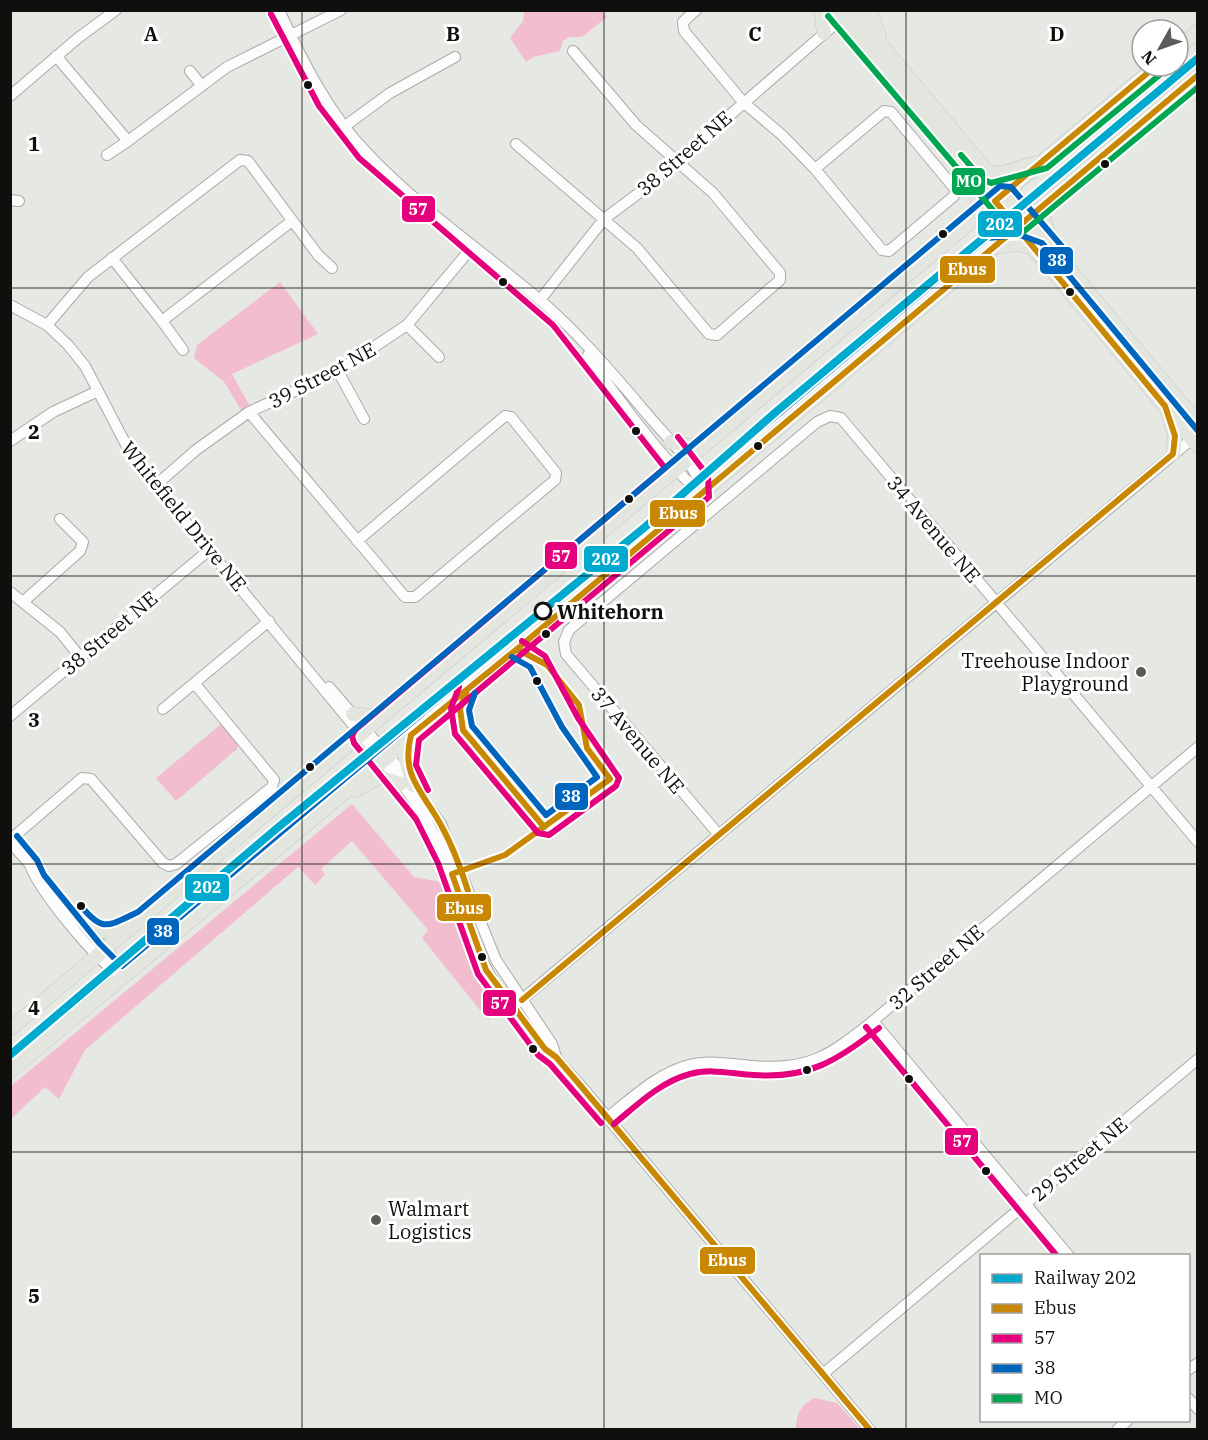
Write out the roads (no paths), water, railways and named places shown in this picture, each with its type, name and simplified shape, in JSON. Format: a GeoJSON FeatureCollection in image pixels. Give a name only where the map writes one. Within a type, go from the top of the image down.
{"type":"FeatureCollection","features":[{"type":"Feature","properties":{"kind":"main road"},"geometry":{"type":"LineString","coordinates":[[820,10],[824,33]]}},
{"type":"Feature","properties":{"kind":"main road"},"geometry":{"type":"LineString","coordinates":[[870,10],[884,50]]}},
{"type":"Feature","properties":{"kind":"main road"},"geometry":{"type":"LineString","coordinates":[[844,12],[884,50],[988,172],[1000,197]]}},
{"type":"Feature","properties":{"kind":"main road"},"geometry":{"type":"LineString","coordinates":[[844,12],[966,166],[1000,197],[1021,222],[1052,249],[1197,423]]}},
{"type":"Feature","properties":{"kind":"main road"},"geometry":{"type":"LineString","coordinates":[[10,1071],[1197,75]]}},
{"type":"Feature","properties":{"kind":"main road"},"geometry":{"type":"LineString","coordinates":[[10,1029],[103,954],[1142,78]]}},
{"type":"Feature","properties":{"kind":"main road"},"geometry":{"type":"LineString","coordinates":[[988,172],[1003,173],[1044,160]]}},
{"type":"Feature","properties":{"kind":"main road"},"geometry":{"type":"LineString","coordinates":[[966,166],[976,192],[978,215]]}},
{"type":"Feature","properties":{"kind":"main road"},"geometry":{"type":"LineString","coordinates":[[1045,202],[1043,214],[1052,249]]}},
{"type":"Feature","properties":{"kind":"main road"},"geometry":{"type":"LineString","coordinates":[[1021,222],[1035,249],[1195,439]]}},
{"type":"Feature","properties":{"kind":"main road"},"geometry":{"type":"LineString","coordinates":[[991,247],[1019,244],[1035,249]]}},
{"type":"Feature","properties":{"kind":"main road"},"geometry":{"type":"LineString","coordinates":[[1165,406],[1175,436],[1173,454]]}},
{"type":"Feature","properties":{"kind":"main road"},"geometry":{"type":"LineString","coordinates":[[671,442],[689,446],[710,441]]}},
{"type":"Feature","properties":{"kind":"main road"},"geometry":{"type":"LineString","coordinates":[[353,714],[368,716],[393,710]]}},
{"type":"Feature","properties":{"kind":"main road"},"geometry":{"type":"LineString","coordinates":[[334,799],[380,777],[407,784],[405,756],[411,735]]}},
{"type":"Feature","properties":{"kind":"main road"},"geometry":{"type":"LineString","coordinates":[[90,930],[116,932],[143,920]]}},
{"type":"Feature","properties":{"kind":"street"},"geometry":{"type":"LineString","coordinates":[[10,96],[56,56],[117,10]]}},
{"type":"Feature","properties":{"kind":"street"},"geometry":{"type":"LineString","coordinates":[[279,10],[312,75],[345,126],[366,152],[473,246],[540,300],[605,365],[671,442],[681,465]]}},
{"type":"Feature","properties":{"kind":"street"},"geometry":{"type":"LineString","coordinates":[[107,155],[227,67],[341,10]]}},
{"type":"Feature","properties":{"kind":"street"},"geometry":{"type":"LineString","coordinates":[[696,10],[682,22],[684,31],[743,102],[782,135],[815,169],[882,250],[889,250],[954,196],[955,189],[891,112],[885,111],[815,169]]}},
{"type":"Feature","properties":{"kind":"street","name":"38 Street NE"},"geometry":{"type":"LineString","coordinates":[[540,300],[604,219],[643,190],[824,33],[844,12]]}},
{"type":"Feature","properties":{"kind":"street"},"geometry":{"type":"LineString","coordinates":[[516,144],[637,248],[709,334],[717,335],[780,280],[780,273],[713,193],[636,125],[573,51]]}},
{"type":"Feature","properties":{"kind":"street"},"geometry":{"type":"LineString","coordinates":[[56,56],[128,141]]}},
{"type":"Feature","properties":{"kind":"street"},"geometry":{"type":"LineString","coordinates":[[345,126],[390,93],[455,57]]}},
{"type":"Feature","properties":{"kind":"street"},"geometry":{"type":"LineString","coordinates":[[190,71],[202,86]]}},
{"type":"Feature","properties":{"kind":"street"},"geometry":{"type":"LineString","coordinates":[[47,325],[88,277],[240,160],[248,161],[292,221],[332,268]]}},
{"type":"Feature","properties":{"kind":"street"},"geometry":{"type":"LineString","coordinates":[[162,321],[292,221]]}},
{"type":"Feature","properties":{"kind":"street","name":"39 Street NE"},"geometry":{"type":"LineString","coordinates":[[156,485],[196,450],[249,412],[338,371],[407,325],[473,246]]}},
{"type":"Feature","properties":{"kind":"street"},"geometry":{"type":"LineString","coordinates":[[112,258],[183,350]]}},
{"type":"Feature","properties":{"kind":"street","name":"Whitefield Drive NE"},"geometry":{"type":"LineString","coordinates":[[10,304],[47,325],[85,366],[133,458],[208,551],[364,734]]}},
{"type":"Feature","properties":{"kind":"street"},"geometry":{"type":"LineString","coordinates":[[407,325],[439,357]]}},
{"type":"Feature","properties":{"kind":"street"},"geometry":{"type":"LineString","coordinates":[[576,336],[598,371],[681,465],[700,480],[702,492]]}},
{"type":"Feature","properties":{"kind":"street"},"geometry":{"type":"LineString","coordinates":[[338,371],[364,419]]}},
{"type":"Feature","properties":{"kind":"street"},"geometry":{"type":"LineString","coordinates":[[13,433],[98,392]]}},
{"type":"Feature","properties":{"kind":"street"},"geometry":{"type":"LineString","coordinates":[[249,412],[357,541],[405,597],[415,597],[555,480],[556,473],[511,417],[505,416],[357,541]]}},
{"type":"Feature","properties":{"kind":"street","name":"34 Avenue NE"},"geometry":{"type":"LineString","coordinates":[[564,642],[569,630],[817,422],[830,416],[840,418],[1197,842]]}},
{"type":"Feature","properties":{"kind":"street"},"geometry":{"type":"LineString","coordinates":[[513,1007],[1173,454],[1195,439]]}},
{"type":"Feature","properties":{"kind":"street"},"geometry":{"type":"LineString","coordinates":[[24,601],[81,551],[82,542],[60,519]]}},
{"type":"Feature","properties":{"kind":"street","name":"38 Street NE"},"geometry":{"type":"LineString","coordinates":[[13,710],[208,551]]}},
{"type":"Feature","properties":{"kind":"street"},"geometry":{"type":"LineString","coordinates":[[10,592],[60,632],[80,657]]}},
{"type":"Feature","properties":{"kind":"street"},"geometry":{"type":"LineString","coordinates":[[163,709],[269,621]]}},
{"type":"Feature","properties":{"kind":"street","name":"37 Avenue NE"},"geometry":{"type":"LineString","coordinates":[[564,642],[566,654],[718,835]]}},
{"type":"Feature","properties":{"kind":"street","name":"Whitefield Drive NE"},"geometry":{"type":"LineString","coordinates":[[315,676],[329,687],[353,714],[364,734]]}},
{"type":"Feature","properties":{"kind":"street"},"geometry":{"type":"LineString","coordinates":[[103,954],[90,930],[10,841],[82,778],[91,779],[163,863],[169,866],[176,864],[272,787],[274,780],[195,684]]}},
{"type":"Feature","properties":{"kind":"street"},"geometry":{"type":"LineString","coordinates":[[364,734],[441,824],[488,944],[552,1044],[556,1057]]}},
{"type":"Feature","properties":{"kind":"street","name":"32 Street NE"},"geometry":{"type":"LineString","coordinates":[[608,1117],[661,1076],[675,1070],[712,1063],[796,1066],[829,1053],[873,1021],[1197,747]]}},
{"type":"Feature","properties":{"kind":"street"},"geometry":{"type":"LineString","coordinates":[[407,784],[434,831],[486,970],[545,1049],[556,1057],[608,1117],[870,1430]]}},
{"type":"Feature","properties":{"kind":"street"},"geometry":{"type":"LineString","coordinates":[[30,865],[36,880],[103,954],[118,964],[123,977]]}},
{"type":"Feature","properties":{"kind":"street"},"geometry":{"type":"LineString","coordinates":[[873,1021],[1067,1254]]}},
{"type":"Feature","properties":{"kind":"street","name":"29 Street NE"},"geometry":{"type":"LineString","coordinates":[[823,1374],[1197,1059]]}},
{"type":"Feature","properties":{"kind":"rail line","name":"202"},"geometry":{"type":"LineString","coordinates":[[10,1055],[276,829],[645,527],[777,411],[1198,58]]}},
{"type":"Feature","properties":{"kind":"place","name":"Whitehorn"},"geometry":{"type":"Point","coordinates":[543,611]}},
{"type":"Feature","properties":{"kind":"place","name":"Treehouse Indoor Playground"},"geometry":{"type":"Point","coordinates":[1141,672]}},
{"type":"Feature","properties":{"kind":"place","name":"Walmart Logistics"},"geometry":{"type":"Point","coordinates":[376,1220]}}]}
